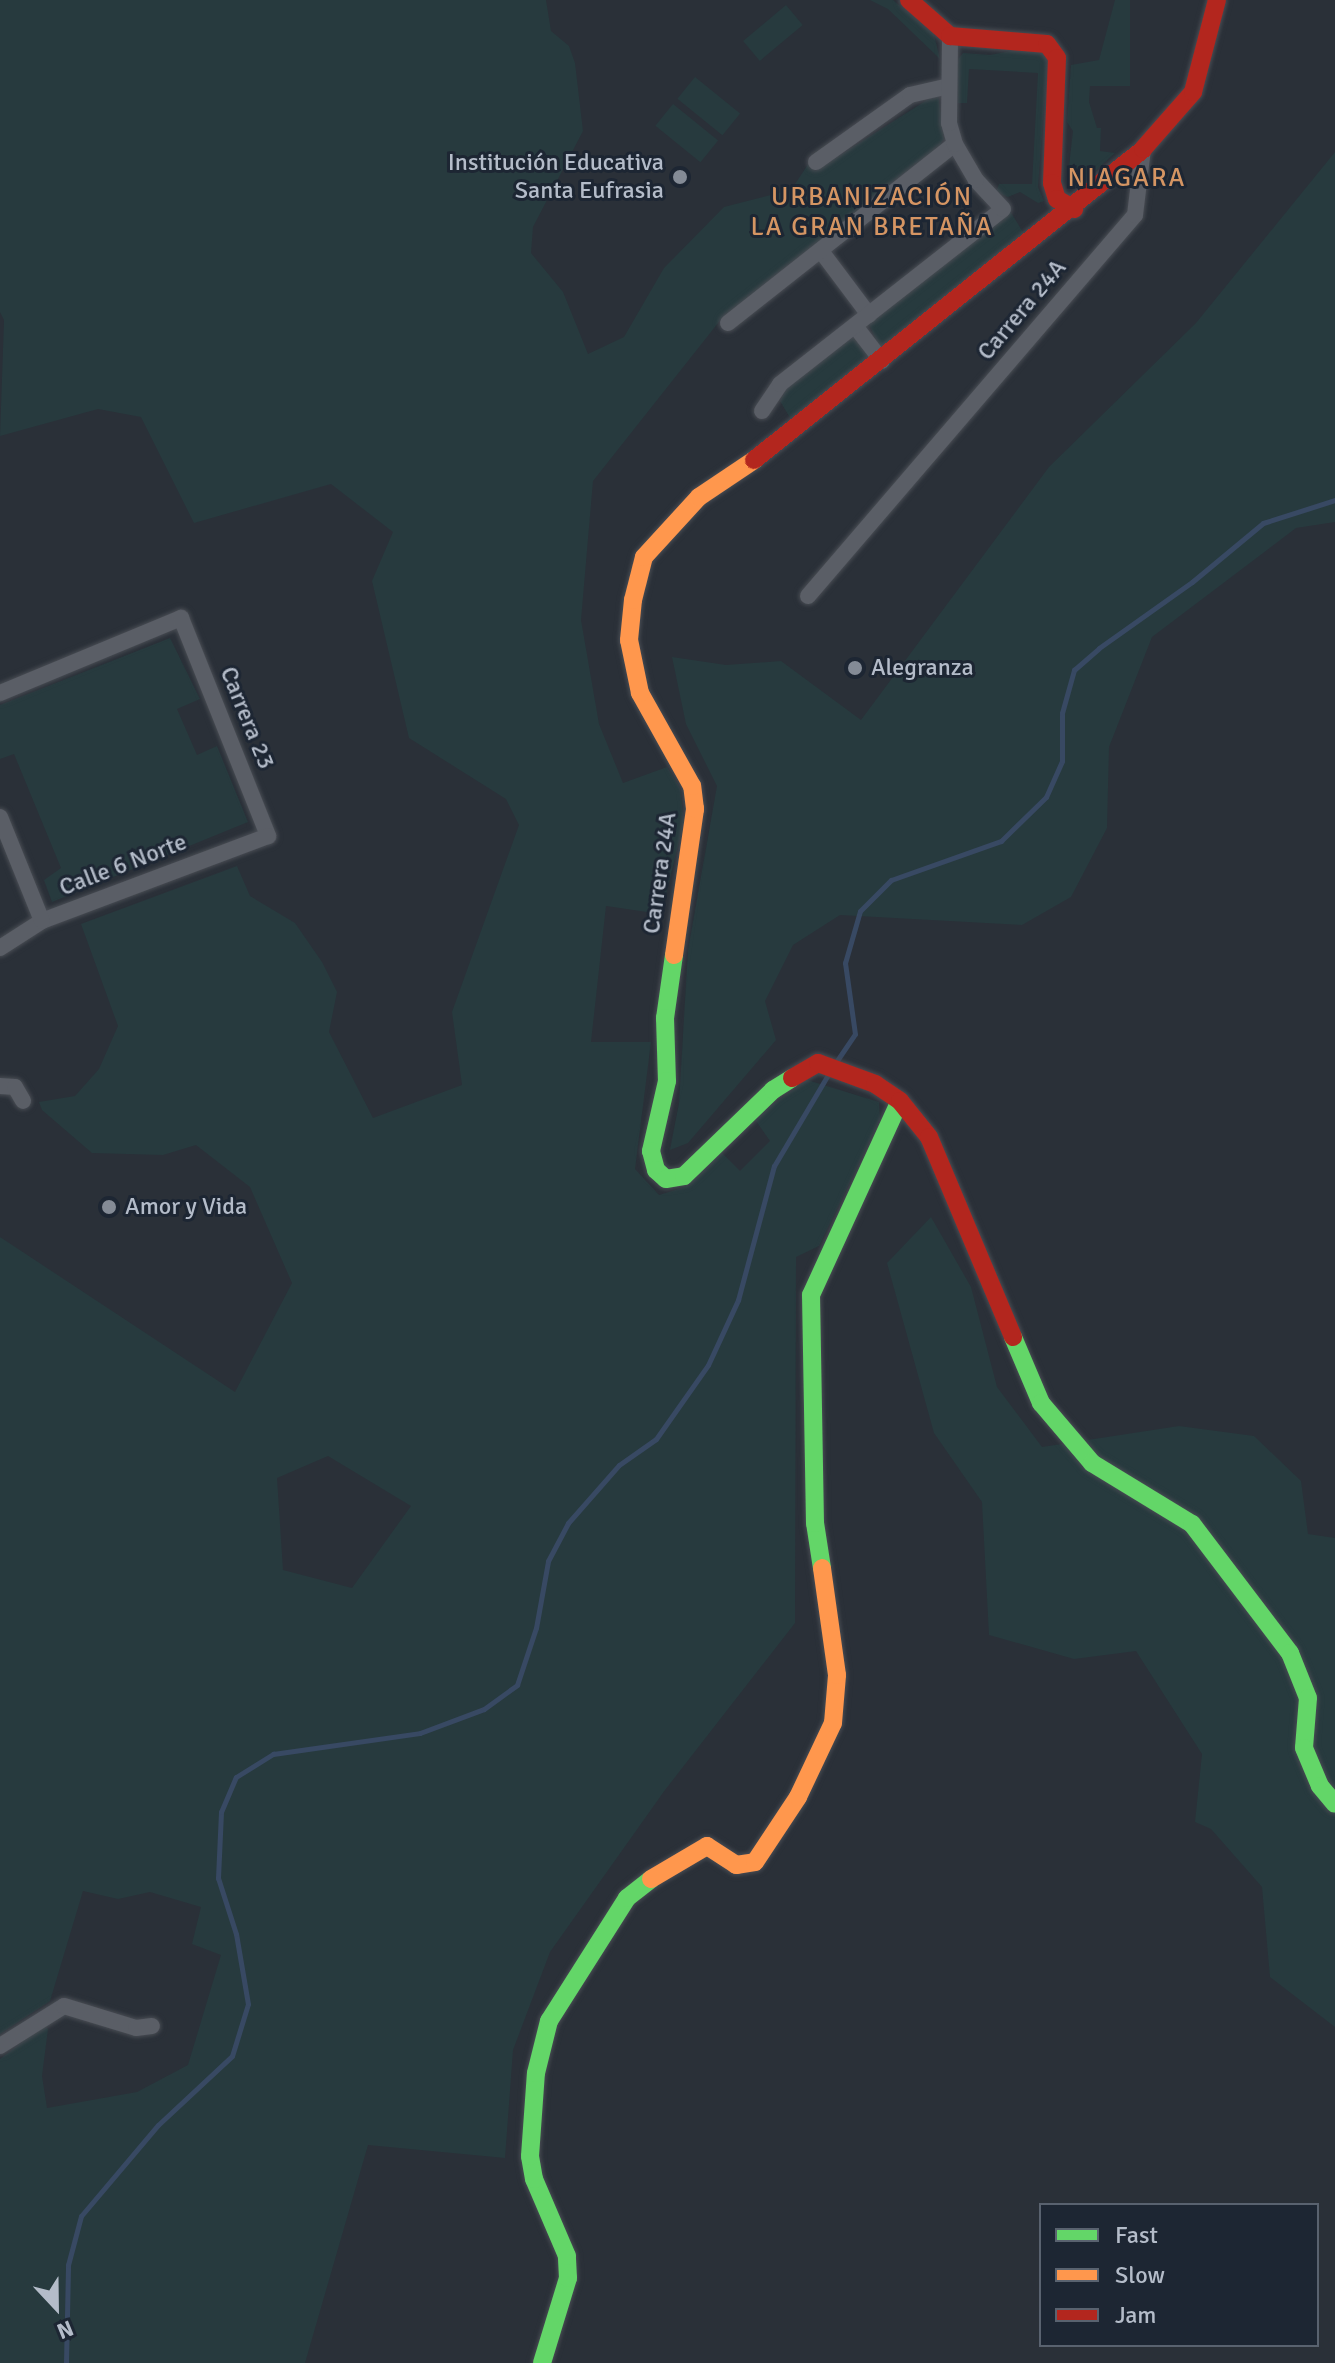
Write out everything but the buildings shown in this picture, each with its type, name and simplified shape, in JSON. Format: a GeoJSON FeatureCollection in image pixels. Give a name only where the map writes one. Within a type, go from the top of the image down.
{"type":"FeatureCollection","features":[{"type":"Feature","properties":{"kind":"street"},"geometry":{"type":"LineString","coordinates":[[909,0],[950,36],[1034,40],[1047,44],[1057,58],[1052,183],[1057,199],[1074,209]]}},
{"type":"Feature","properties":{"kind":"street","name":"Carrera 24A"},"geometry":{"type":"LineString","coordinates":[[900,1101],[875,1084],[818,1063],[773,1090],[684,1176],[666,1179],[656,1170],[651,1151],[667,1081],[669,986],[695,809],[682,766],[640,693],[629,640],[633,600],[644,557],[685,510],[882,361],[1074,209],[1143,149],[1193,92],[1217,0]]}},
{"type":"Feature","properties":{"kind":"street"},"geometry":{"type":"LineString","coordinates":[[762,411],[780,384],[1003,209],[976,180],[955,144],[948,86],[950,36]]}},
{"type":"Feature","properties":{"kind":"street"},"geometry":{"type":"LineString","coordinates":[[816,162],[910,95],[948,86]]}},
{"type":"Feature","properties":{"kind":"street"},"geometry":{"type":"LineString","coordinates":[[728,323],[955,144]]}},
{"type":"Feature","properties":{"kind":"street","name":"Carrera 24A"},"geometry":{"type":"LineString","coordinates":[[808,596],[1135,215],[1143,149]]}},
{"type":"Feature","properties":{"kind":"street"},"geometry":{"type":"LineString","coordinates":[[821,251],[869,315]]}},
{"type":"Feature","properties":{"kind":"street"},"geometry":{"type":"LineString","coordinates":[[855,326],[882,361]]}},
{"type":"Feature","properties":{"kind":"street","name":"Carrera 23"},"geometry":{"type":"LineString","coordinates":[[0,693],[181,618],[268,836]]}},
{"type":"Feature","properties":{"kind":"street"},"geometry":{"type":"LineString","coordinates":[[0,817],[42,921]]}},
{"type":"Feature","properties":{"kind":"street","name":"Calle 6 Norte"},"geometry":{"type":"LineString","coordinates":[[0,948],[42,921],[268,836]]}},
{"type":"Feature","properties":{"kind":"street"},"geometry":{"type":"LineString","coordinates":[[0,1086],[15,1087],[23,1101]]}},
{"type":"Feature","properties":{"kind":"street"},"geometry":{"type":"LineString","coordinates":[[542,2363],[568,2278],[567,2256],[534,2179],[530,2156],[536,2073],[549,2021],[627,1898],[681,1857],[707,1846],[736,1865],[755,1862],[798,1797],[833,1723],[837,1675],[815,1523],[811,1295],[900,1101],[929,1137],[1041,1403],[1092,1463],[1192,1524],[1290,1653],[1308,1698],[1304,1748],[1320,1786],[1335,1804]]}},
{"type":"Feature","properties":{"kind":"street"},"geometry":{"type":"LineString","coordinates":[[0,2046],[64,2006],[136,2028],[152,2026]]}},
{"type":"Feature","properties":{"kind":"green space"},"geometry":{"type":"Polygon","coordinates":[[[0,0],[546,0],[551,31],[569,46],[575,63],[583,131],[533,227],[531,253],[563,292],[588,354],[624,337],[664,268],[724,207],[791,190],[809,163],[815,171],[938,93],[944,139],[934,154],[722,318],[593,481],[581,620],[599,724],[623,783],[667,767],[680,788],[684,822],[661,914],[606,906],[591,1042],[651,1042],[635,1169],[659,1195],[685,1187],[720,1151],[740,1171],[770,1141],[754,1118],[807,1080],[879,1102],[880,1119],[819,1246],[796,1257],[795,1623],[665,1790],[550,1952],[513,2050],[505,2158],[368,2145],[305,2363],[0,2363],[0,2059],[44,2025],[48,2029],[42,2076],[47,2108],[137,2092],[188,2065],[221,1955],[192,1944],[201,1907],[150,1892],[118,1899],[83,1891],[50,2001],[0,2034],[0,1237],[235,1392],[292,1283],[250,1187],[196,1145],[163,1155],[92,1153],[42,1110],[39,1102],[75,1096],[99,1069],[118,1026],[81,924],[237,866],[250,896],[295,923],[322,962],[337,992],[329,1032],[373,1118],[462,1085],[452,1012],[519,825],[506,799],[409,738],[372,581],[393,532],[331,484],[194,523],[141,417],[98,409],[0,436],[4,320],[0,312],[0,0]],[[328,1456],[277,1478],[283,1570],[352,1588],[411,1506],[328,1456]]]}},
{"type":"Feature","properties":{"kind":"green space"},"geometry":{"type":"Polygon","coordinates":[[[870,0],[893,0],[934,35],[940,59],[888,9],[870,0]]]}},
{"type":"Feature","properties":{"kind":"green space"},"geometry":{"type":"Polygon","coordinates":[[[1115,0],[1130,0],[1130,86],[1090,86],[1089,102],[1097,128],[1101,128],[1100,151],[1115,153],[1081,184],[1073,183],[1068,175],[1073,131],[1067,122],[1071,65],[1099,60],[1115,0]]]}},
{"type":"Feature","properties":{"kind":"green space"},"geometry":{"type":"Polygon","coordinates":[[[786,5],[803,25],[760,61],[743,41],[786,5]]]}},
{"type":"Feature","properties":{"kind":"green space"},"geometry":{"type":"Polygon","coordinates":[[[1030,47],[1045,51],[1047,64],[1038,187],[1044,201],[1038,203],[1020,192],[1008,197],[996,192],[999,184],[1032,184],[1038,73],[969,69],[967,103],[957,103],[956,62],[963,53],[990,55],[1030,47]]]}},
{"type":"Feature","properties":{"kind":"green space"},"geometry":{"type":"Polygon","coordinates":[[[695,77],[740,114],[722,135],[677,99],[695,77]]]}},
{"type":"Feature","properties":{"kind":"green space"},"geometry":{"type":"Polygon","coordinates":[[[673,104],[718,141],[700,162],[655,126],[673,104]]]}},
{"type":"Feature","properties":{"kind":"green space"},"geometry":{"type":"Polygon","coordinates":[[[1335,152],[1335,522],[1296,528],[1152,637],[1109,747],[1107,828],[1071,897],[1022,925],[840,915],[793,945],[765,1001],[776,1040],[688,1143],[670,1150],[679,1103],[688,950],[717,786],[686,724],[672,657],[726,665],[781,661],[861,720],[1049,467],[1196,323],[1335,152]]]}},
{"type":"Feature","properties":{"kind":"green space"},"geometry":{"type":"Polygon","coordinates":[[[1010,211],[1026,237],[886,347],[878,345],[869,324],[1010,211]]]}},
{"type":"Feature","properties":{"kind":"green space"},"geometry":{"type":"Polygon","coordinates":[[[854,336],[866,350],[865,364],[792,421],[780,401],[786,388],[854,336]]]}},
{"type":"Feature","properties":{"kind":"green space"},"geometry":{"type":"Polygon","coordinates":[[[170,638],[200,699],[177,709],[197,755],[217,746],[248,822],[52,902],[44,880],[61,868],[14,754],[0,759],[0,705],[170,638]]]}},
{"type":"Feature","properties":{"kind":"green space"},"geometry":{"type":"Polygon","coordinates":[[[931,1217],[971,1287],[997,1387],[1042,1447],[1179,1426],[1254,1436],[1301,1481],[1308,1534],[1335,1538],[1335,2027],[1270,1977],[1262,1887],[1211,1829],[1195,1822],[1202,1754],[1136,1651],[1074,1659],[989,1635],[982,1502],[934,1433],[887,1263],[931,1217]]]}},
{"type":"Feature","properties":{"kind":"waterway"},"geometry":{"type":"LineString","coordinates":[[834,1065],[855,1034],[845,963],[860,911],[891,880],[1001,841],[1046,797],[1062,761],[1062,713],[1074,670],[1099,648],[1192,582],[1263,523],[1335,500]]}},
{"type":"Feature","properties":{"kind":"waterway"},"geometry":{"type":"LineString","coordinates":[[66,2363],[68,2265],[81,2216],[158,2125],[232,2056],[248,2004],[236,1934],[218,1878],[221,1812],[236,1777],[273,1754],[420,1733],[484,1709],[517,1685],[536,1628],[548,1561],[568,1523],[619,1465],[656,1439],[708,1365],[738,1300],[774,1166],[829,1073]]}},
{"type":"Feature","properties":{"kind":"traffic: fast"},"geometry":{"type":"LineString","coordinates":[[674,955],[665,1018],[667,1081],[651,1151],[656,1170],[666,1179],[684,1176],[773,1090],[792,1078]]}},
{"type":"Feature","properties":{"kind":"traffic: fast"},"geometry":{"type":"LineString","coordinates":[[822,1568],[815,1523],[811,1295],[900,1101]]}},
{"type":"Feature","properties":{"kind":"traffic: fast"},"geometry":{"type":"LineString","coordinates":[[1013,1337],[1041,1403],[1092,1463],[1192,1524],[1290,1653],[1308,1698],[1304,1748],[1320,1786],[1335,1804]]}},
{"type":"Feature","properties":{"kind":"traffic: fast"},"geometry":{"type":"LineString","coordinates":[[542,2363],[568,2278],[567,2256],[534,2179],[530,2156],[536,2073],[549,2021],[627,1898],[651,1879]]}},
{"type":"Feature","properties":{"kind":"traffic: slow"},"geometry":{"type":"LineString","coordinates":[[674,955],[695,809],[692,786],[640,693],[629,640],[633,600],[644,557],[699,497],[754,460]]}},
{"type":"Feature","properties":{"kind":"traffic: slow"},"geometry":{"type":"LineString","coordinates":[[651,1879],[707,1846],[736,1865],[755,1862],[798,1797],[833,1723],[837,1675],[822,1568]]}},
{"type":"Feature","properties":{"kind":"traffic: jam"},"geometry":{"type":"LineString","coordinates":[[909,0],[950,36],[1047,44],[1057,58],[1052,183],[1057,199],[1074,209]]}},
{"type":"Feature","properties":{"kind":"traffic: jam"},"geometry":{"type":"LineString","coordinates":[[754,460],[1143,149],[1193,92],[1217,0]]}},
{"type":"Feature","properties":{"kind":"traffic: jam"},"geometry":{"type":"LineString","coordinates":[[792,1078],[818,1063],[875,1084],[900,1101],[929,1137],[1013,1337]]}},
{"type":"Feature","properties":{"kind":"place","name":"Institución Educativa Santa Eufrasia"},"geometry":{"type":"Point","coordinates":[680,177]}},
{"type":"Feature","properties":{"kind":"place","name":"Alegranza"},"geometry":{"type":"Point","coordinates":[855,668]}},
{"type":"Feature","properties":{"kind":"place","name":"Amor y Vida"},"geometry":{"type":"Point","coordinates":[109,1207]}},
{"type":"Feature","properties":{"kind":"district","name":"NIAGARA"},"geometry":{"type":"Point","coordinates":[1127,179]}},
{"type":"Feature","properties":{"kind":"district","name":"URBANIZACIÓN LA GRAN BRETAÑA"},"geometry":{"type":"Point","coordinates":[872,213]}}]}
